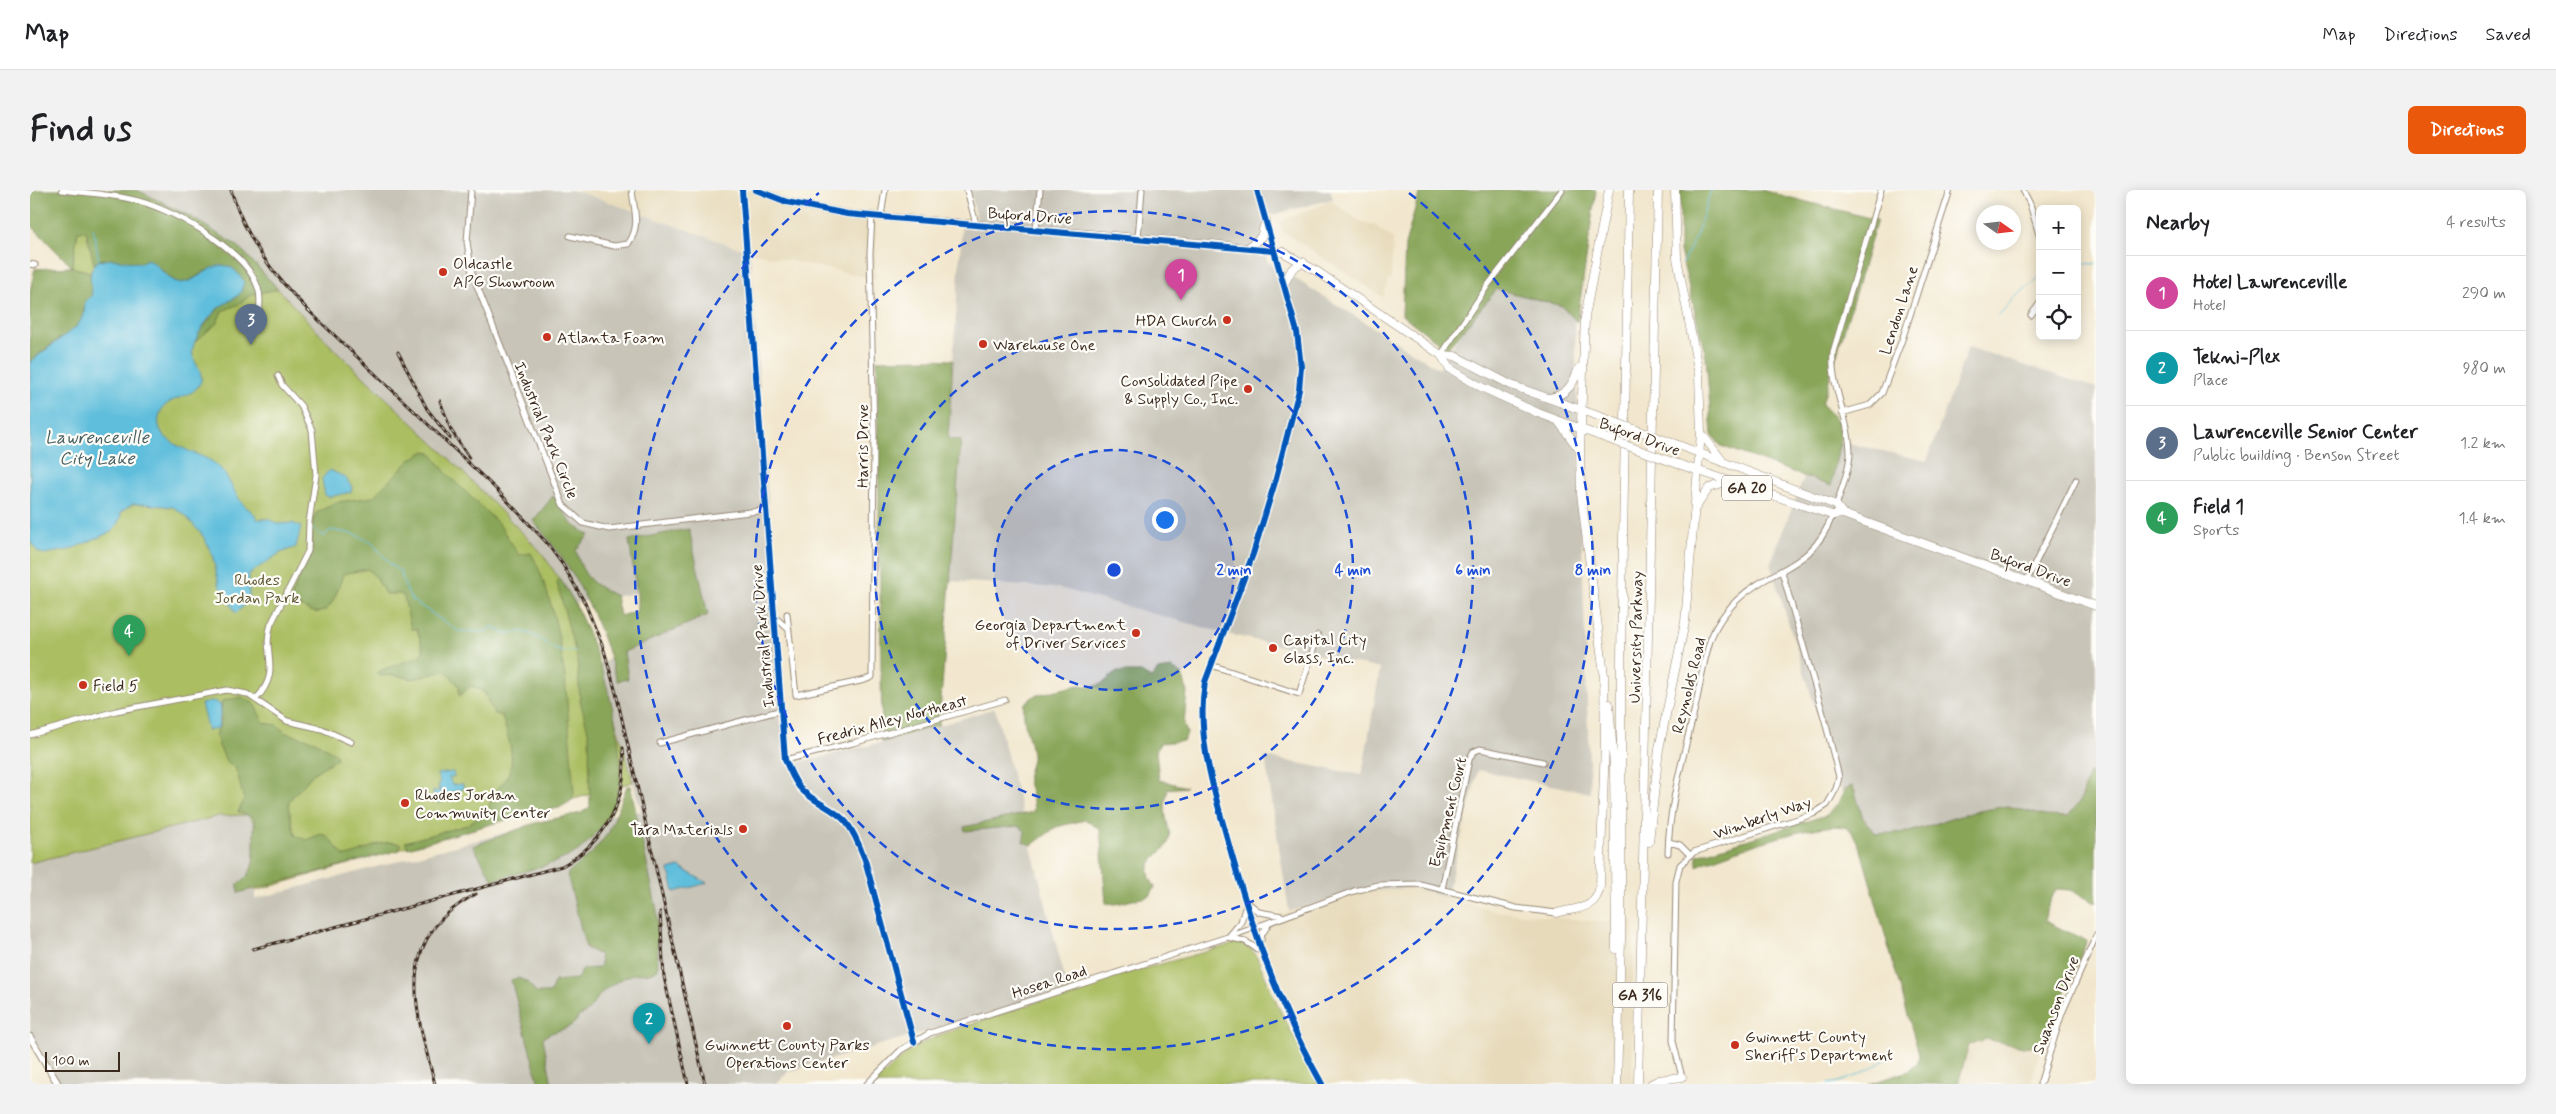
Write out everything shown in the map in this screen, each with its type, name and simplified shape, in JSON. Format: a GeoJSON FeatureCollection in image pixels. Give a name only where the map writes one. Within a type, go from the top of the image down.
{"type":"FeatureCollection","features":[{"type":"Feature","properties":{"kind":"highway","name":"Buford Drive"},"geometry":{"type":"LineString","coordinates":[[756,190],[787,202],[872,216],[1249,247],[1274,251],[1303,262],[1441,355],[1450,368],[1477,385],[1556,420],[1697,472],[1832,515],[1843,514],[2096,606]]}},
{"type":"Feature","properties":{"kind":"highway"},"geometry":{"type":"LineString","coordinates":[[1609,190],[1586,317],[1582,361],[1580,450],[1581,494],[1612,724],[1618,971]]}},
{"type":"Feature","properties":{"kind":"highway","name":"University Parkway"},"geometry":{"type":"LineString","coordinates":[[1617,1084],[1618,971],[1621,939],[1621,659],[1629,190]]}},
{"type":"Feature","properties":{"kind":"highway","name":"University Parkway"},"geometry":{"type":"LineString","coordinates":[[1638,1084],[1658,190]]}},
{"type":"Feature","properties":{"kind":"highway"},"geometry":{"type":"LineString","coordinates":[[1643,906],[1655,775],[1686,622],[1697,472],[1702,433],[1699,374],[1677,258],[1675,190]]}},
{"type":"Feature","properties":{"kind":"highway"},"geometry":{"type":"LineString","coordinates":[[1249,247],[1261,237],[1266,220]]}},
{"type":"Feature","properties":{"kind":"highway"},"geometry":{"type":"LineString","coordinates":[[1284,284],[1292,269],[1303,262]]}},
{"type":"Feature","properties":{"kind":"highway","name":"Buford Drive"},"geometry":{"type":"LineString","coordinates":[[1441,355],[1455,356],[1511,385],[1699,452],[1836,505]]}},
{"type":"Feature","properties":{"kind":"highway"},"geometry":{"type":"LineString","coordinates":[[1548,398],[1567,391],[1574,382],[1582,361]]}},
{"type":"Feature","properties":{"kind":"highway"},"geometry":{"type":"LineString","coordinates":[[1556,420],[1568,432],[1580,450]]}},
{"type":"Feature","properties":{"kind":"highway"},"geometry":{"type":"LineString","coordinates":[[1702,433],[1722,461]]}},
{"type":"Feature","properties":{"kind":"highway"},"geometry":{"type":"LineString","coordinates":[[1694,511],[1709,488],[1728,482]]}},
{"type":"Feature","properties":{"kind":"highway"},"geometry":{"type":"LineString","coordinates":[[1836,505],[1843,514]]}},
{"type":"Feature","properties":{"kind":"highway"},"geometry":{"type":"LineString","coordinates":[[1556,912],[1587,907],[1595,900],[1600,890],[1605,743],[1604,675]]}},
{"type":"Feature","properties":{"kind":"highway"},"geometry":{"type":"LineString","coordinates":[[1651,1084],[1659,1080],[1682,1077]]}},
{"type":"Feature","properties":{"kind":"main road"},"geometry":{"type":"LineString","coordinates":[[30,1037],[58,1084]]}},
{"type":"Feature","properties":{"kind":"street"},"geometry":{"type":"LineString","coordinates":[[62,190],[113,196],[147,204],[168,213],[213,239],[234,256],[254,279],[260,296],[258,322]]}},
{"type":"Feature","properties":{"kind":"street","name":"Industrial Park Circle"},"geometry":{"type":"LineString","coordinates":[[472,190],[467,242],[472,273],[547,468],[567,511],[588,525],[609,529],[766,510]]}},
{"type":"Feature","properties":{"kind":"street"},"geometry":{"type":"LineString","coordinates":[[570,236],[614,246],[628,244],[634,236],[638,223],[632,190]]}},
{"type":"Feature","properties":{"kind":"street","name":"Industrial Park Drive"},"geometry":{"type":"LineString","coordinates":[[742,190],[785,760],[794,780],[802,790],[845,822],[861,849],[914,1042]]}},
{"type":"Feature","properties":{"kind":"street"},"geometry":{"type":"LineString","coordinates":[[881,216],[884,190]]}},
{"type":"Feature","properties":{"kind":"street"},"geometry":{"type":"LineString","coordinates":[[967,190],[976,224]]}},
{"type":"Feature","properties":{"kind":"street"},"geometry":{"type":"LineString","coordinates":[[1036,229],[1040,190]]}},
{"type":"Feature","properties":{"kind":"street"},"geometry":{"type":"LineString","coordinates":[[1138,238],[1142,190]]}},
{"type":"Feature","properties":{"kind":"street"},"geometry":{"type":"LineString","coordinates":[[1257,190],[1296,332],[1301,366],[1299,390],[1289,434],[1253,554],[1210,665],[1202,698],[1202,730],[1219,809],[1252,928],[1289,1021],[1322,1084]]}},
{"type":"Feature","properties":{"kind":"street"},"geometry":{"type":"LineString","coordinates":[[1441,355],[1488,285],[1562,190]]}},
{"type":"Feature","properties":{"kind":"street","name":"Reynolds Road"},"geometry":{"type":"LineString","coordinates":[[1668,853],[1672,806],[1711,638],[1735,602],[1750,589],[1799,562],[1812,549],[1836,505],[1850,455],[1832,369],[1834,346],[1881,190]]}},
{"type":"Feature","properties":{"kind":"street","name":"Lendon Lane"},"geometry":{"type":"LineString","coordinates":[[1842,413],[1870,405],[1882,393],[1904,337],[1950,190]]}},
{"type":"Feature","properties":{"kind":"street"},"geometry":{"type":"LineString","coordinates":[[2023,190],[2030,204],[2036,224]]}},
{"type":"Feature","properties":{"kind":"street","name":"Harris Drive"},"geometry":{"type":"LineString","coordinates":[[788,629],[796,695],[866,680],[872,676],[874,437],[870,253],[872,216]]}},
{"type":"Feature","properties":{"kind":"street"},"geometry":{"type":"LineString","coordinates":[[2030,314],[2036,307]]}},
{"type":"Feature","properties":{"kind":"street"},"geometry":{"type":"LineString","coordinates":[[256,699],[269,680],[271,624],[308,551],[309,522],[316,482],[316,461],[312,430],[301,406],[282,385],[278,376]]}},
{"type":"Feature","properties":{"kind":"street"},"geometry":{"type":"LineString","coordinates":[[2027,580],[2076,480]]}},
{"type":"Feature","properties":{"kind":"street","name":"Wimberly Way"},"geometry":{"type":"LineString","coordinates":[[1689,854],[1813,814],[1826,806],[1836,789],[1839,777],[1825,720],[1782,572]]}},
{"type":"Feature","properties":{"kind":"street"},"geometry":{"type":"LineString","coordinates":[[787,614],[788,629]]}},
{"type":"Feature","properties":{"kind":"street"},"geometry":{"type":"LineString","coordinates":[[774,616],[788,629]]}},
{"type":"Feature","properties":{"kind":"street"},"geometry":{"type":"LineString","coordinates":[[1210,665],[1299,694],[1318,635]]}},
{"type":"Feature","properties":{"kind":"street"},"geometry":{"type":"LineString","coordinates":[[30,735],[116,711],[210,693],[235,691],[256,699],[287,721],[322,729],[351,742]]}},
{"type":"Feature","properties":{"kind":"street","name":"Fredrix Alley Northeast"},"geometry":{"type":"LineString","coordinates":[[785,760],[1005,700]]}},
{"type":"Feature","properties":{"kind":"street"},"geometry":{"type":"LineString","coordinates":[[660,743],[782,710]]}},
{"type":"Feature","properties":{"kind":"street","name":"Equipment Court"},"geometry":{"type":"LineString","coordinates":[[1442,889],[1469,760],[1473,752],[1480,749],[1543,762]]}},
{"type":"Feature","properties":{"kind":"street"},"geometry":{"type":"LineString","coordinates":[[1669,842],[1683,847],[1689,854],[1680,865],[1676,881],[1674,1041],[1682,1077]]}},
{"type":"Feature","properties":{"kind":"street","name":"Hosea Road"},"geometry":{"type":"LineString","coordinates":[[867,1084],[901,1050],[914,1042],[957,1024],[1228,937],[1354,890],[1378,885],[1419,884],[1516,908],[1556,912]]}},
{"type":"Feature","properties":{"kind":"street"},"geometry":{"type":"LineString","coordinates":[[1245,902],[1259,912],[1283,917]]}},
{"type":"Feature","properties":{"kind":"street"},"geometry":{"type":"LineString","coordinates":[[1245,902],[1241,922],[1228,937],[1245,941],[1260,950]]}},
{"type":"Feature","properties":{"kind":"street"},"geometry":{"type":"LineString","coordinates":[[1260,950],[1262,934],[1270,921]]}},
{"type":"Feature","properties":{"kind":"street","name":"Swanson Drive"},"geometry":{"type":"LineString","coordinates":[[2040,1084],[2062,1013],[2096,936]]}},
{"type":"Feature","properties":{"kind":"shaded area"},"geometry":{"type":"Polygon","coordinates":[[[118,190],[574,190],[750,252],[777,622],[792,764],[900,738],[995,708],[1068,990],[787,1072],[777,1084],[58,1084],[30,1032],[30,863],[219,816],[248,815],[254,823],[255,899],[534,825],[641,811],[599,664],[708,615],[629,540],[637,593],[575,603],[542,553],[447,456],[330,345],[239,247],[161,201],[118,190]]]}},
{"type":"Feature","properties":{"kind":"shaded area"},"geometry":{"type":"Polygon","coordinates":[[[574,190],[762,190],[803,209],[875,218],[876,279],[750,252],[574,190]]]}},
{"type":"Feature","properties":{"kind":"shaded area"},"geometry":{"type":"Polygon","coordinates":[[[970,190],[1330,190],[1333,199],[1264,217],[1267,261],[1439,369],[1491,284],[1574,300],[1590,793],[1478,770],[1446,897],[1415,888],[1364,891],[1289,911],[1265,757],[1362,775],[1380,669],[1228,634],[1059,588],[950,581],[961,440],[948,439],[962,223],[978,224],[970,190]]]}},
{"type":"Feature","properties":{"kind":"shaded area"},"geometry":{"type":"Polygon","coordinates":[[[1331,201],[1363,223],[1374,225],[1393,239],[1391,279],[1388,279],[1383,297],[1282,231],[1279,222],[1331,201]]]}},
{"type":"Feature","properties":{"kind":"shaded area"},"geometry":{"type":"Polygon","coordinates":[[[1968,347],[2096,388],[2096,786],[2077,829],[1859,846],[1770,564],[1820,437],[1927,461],[1968,347]]]}},
{"type":"Feature","properties":{"kind":"shaded area"},"geometry":{"type":"Polygon","coordinates":[[[1415,888],[1495,911],[1601,922],[1634,921],[1632,1084],[1321,1084],[1295,1032],[1255,926],[1289,911],[1364,891],[1415,888]]]}},
{"type":"Feature","properties":{"kind":"shaded area"},"geometry":{"type":"Polygon","coordinates":[[[1985,1039],[2023,1047],[2042,1044],[2030,1084],[1958,1084],[1969,1045],[1985,1039]]]}},
{"type":"Feature","properties":{"kind":"green space"},"geometry":{"type":"Polygon","coordinates":[[[30,190],[137,190],[191,217],[239,247],[278,289],[251,295],[237,305],[222,311],[217,323],[195,342],[195,337],[221,306],[238,296],[238,274],[225,266],[208,270],[181,283],[176,282],[144,260],[141,263],[101,259],[94,264],[86,231],[78,231],[72,267],[30,224],[30,190]]]}},
{"type":"Feature","properties":{"kind":"green space"},"geometry":{"type":"Polygon","coordinates":[[[1431,190],[1596,190],[1577,322],[1562,306],[1497,289],[1447,349],[1402,315],[1405,245],[1419,194],[1431,190]]]}},
{"type":"Feature","properties":{"kind":"green space"},"geometry":{"type":"Polygon","coordinates":[[[1680,190],[1761,190],[1877,220],[1822,404],[1838,421],[1841,436],[1831,486],[1721,446],[1712,435],[1706,357],[1680,251],[1680,190]]]}},
{"type":"Feature","properties":{"kind":"green space","name":"Rhodes Jordan Park"},"geometry":{"type":"Polygon","coordinates":[[[161,201],[239,247],[330,345],[447,456],[542,553],[575,603],[599,664],[633,782],[255,891],[254,823],[248,815],[219,816],[30,863],[30,291],[35,269],[72,267],[78,231],[161,201]]]}},
{"type":"Feature","properties":{"kind":"green space"},"geometry":{"type":"Polygon","coordinates":[[[72,267],[90,272],[92,296],[87,300],[81,320],[72,331],[55,341],[30,362],[30,291],[35,269],[72,267]]]}},
{"type":"Feature","properties":{"kind":"green space"},"geometry":{"type":"Polygon","coordinates":[[[877,360],[953,360],[948,439],[961,440],[939,725],[882,742],[877,360]]]}},
{"type":"Feature","properties":{"kind":"green space"},"geometry":{"type":"Polygon","coordinates":[[[425,451],[430,452],[448,475],[499,524],[519,555],[531,553],[536,562],[549,598],[561,649],[565,675],[574,794],[571,801],[559,808],[516,817],[408,848],[405,842],[467,825],[489,808],[494,792],[508,774],[511,760],[510,745],[502,716],[494,714],[484,692],[471,686],[459,696],[459,686],[446,671],[412,679],[394,675],[380,676],[377,673],[388,667],[413,659],[424,652],[417,629],[411,629],[404,597],[400,594],[385,594],[377,579],[368,569],[343,574],[336,595],[326,609],[320,612],[313,612],[304,608],[292,600],[292,594],[311,552],[313,519],[317,512],[338,502],[373,497],[411,459],[425,451]]]}},
{"type":"Feature","properties":{"kind":"green space"},"geometry":{"type":"Polygon","coordinates":[[[553,496],[572,524],[589,535],[576,550],[579,560],[585,574],[595,584],[616,596],[620,616],[637,611],[637,593],[629,540],[689,529],[708,615],[624,652],[628,679],[617,681],[603,637],[574,576],[533,521],[553,496]]]}},
{"type":"Feature","properties":{"kind":"green space"},"geometry":{"type":"Polygon","coordinates":[[[558,576],[584,623],[596,653],[615,718],[620,778],[616,802],[599,830],[576,852],[547,865],[493,880],[473,846],[535,823],[581,813],[590,807],[589,735],[580,700],[577,658],[557,583],[558,576]]]}},
{"type":"Feature","properties":{"kind":"green space"},"geometry":{"type":"Polygon","coordinates":[[[1172,668],[1182,674],[1187,690],[1184,725],[1187,733],[1184,741],[1160,743],[1156,751],[1159,780],[1186,787],[1168,789],[1165,810],[1169,840],[1150,864],[1150,878],[1155,887],[1150,896],[1116,904],[1106,903],[1100,829],[1085,820],[1056,827],[1032,845],[1023,842],[1025,831],[1019,826],[965,831],[964,827],[1033,812],[1033,801],[1028,782],[1032,755],[1025,725],[1024,704],[1034,696],[1079,685],[1093,687],[1103,683],[1117,672],[1141,672],[1151,678],[1158,670],[1172,668]]]}},
{"type":"Feature","properties":{"kind":"green space"},"geometry":{"type":"Polygon","coordinates":[[[242,697],[254,704],[264,723],[277,725],[286,733],[315,741],[336,754],[337,758],[314,773],[289,801],[295,835],[306,840],[321,834],[327,836],[344,856],[352,855],[378,844],[393,842],[401,844],[400,850],[238,893],[238,884],[250,872],[254,857],[255,824],[253,817],[238,812],[244,800],[238,776],[235,767],[227,763],[216,735],[221,720],[222,701],[242,697]]]}},
{"type":"Feature","properties":{"kind":"green space"},"geometry":{"type":"Polygon","coordinates":[[[2089,773],[2096,774],[2096,903],[2070,890],[2056,889],[2046,911],[2045,921],[2087,941],[2042,1044],[2023,1047],[1985,1039],[1969,1045],[1958,1084],[1869,1084],[1909,1071],[1918,1063],[1919,1054],[1861,850],[1847,828],[1835,826],[1796,833],[1727,854],[1697,866],[1697,855],[1827,815],[1838,803],[1846,788],[1853,786],[1863,818],[1876,834],[1909,832],[1973,812],[2008,806],[2045,816],[2068,817],[2082,797],[2089,773]]]}},
{"type":"Feature","properties":{"kind":"green space"},"geometry":{"type":"Polygon","coordinates":[[[627,786],[630,786],[632,793],[657,911],[658,969],[649,973],[631,975],[616,982],[602,992],[590,1008],[583,1015],[579,1016],[573,1024],[543,1038],[552,1084],[539,1084],[511,980],[518,978],[528,982],[536,993],[550,993],[555,981],[577,979],[583,969],[598,968],[601,965],[600,955],[586,948],[567,874],[592,853],[609,832],[627,786]]]}},
{"type":"Feature","properties":{"kind":"green space"},"geometry":{"type":"Polygon","coordinates":[[[1238,943],[1249,947],[1256,955],[1278,1006],[1318,1084],[874,1084],[911,1049],[942,1034],[1102,980],[1238,943]]]}},
{"type":"Feature","properties":{"kind":"water","name":"Lawrenceville City Lake"},"geometry":{"type":"Polygon","coordinates":[[[112,259],[141,263],[147,259],[169,278],[177,282],[194,279],[218,266],[227,266],[235,271],[244,282],[240,294],[217,309],[197,337],[192,351],[201,374],[201,381],[198,387],[163,407],[160,413],[159,424],[162,433],[169,440],[217,465],[242,503],[253,512],[257,519],[268,519],[278,524],[293,523],[301,527],[296,547],[280,553],[249,574],[249,601],[236,613],[219,585],[212,554],[203,536],[185,515],[173,507],[133,504],[121,512],[120,519],[113,531],[69,550],[44,554],[38,552],[30,541],[30,362],[77,326],[84,315],[85,301],[92,296],[90,277],[94,265],[98,261],[112,259]]]}},
{"type":"Feature","properties":{"kind":"water"},"geometry":{"type":"Polygon","coordinates":[[[329,470],[345,477],[352,487],[351,492],[329,497],[325,495],[322,479],[329,470]]]}},
{"type":"Feature","properties":{"kind":"water"},"geometry":{"type":"Polygon","coordinates":[[[213,701],[220,704],[218,728],[208,731],[201,704],[213,701]]]}},
{"type":"Feature","properties":{"kind":"water"},"geometry":{"type":"Polygon","coordinates":[[[453,772],[454,777],[449,777],[452,785],[463,784],[463,789],[451,792],[454,797],[452,800],[437,803],[435,798],[446,797],[433,795],[433,791],[443,791],[438,789],[440,782],[437,774],[453,772]]]}},
{"type":"Feature","properties":{"kind":"water"},"geometry":{"type":"Polygon","coordinates":[[[679,867],[707,883],[674,892],[669,870],[679,867]]]}},
{"type":"Feature","properties":{"kind":"waterway"},"geometry":{"type":"LineString","coordinates":[[1682,264],[1697,234],[1711,190]]}},
{"type":"Feature","properties":{"kind":"waterway"},"geometry":{"type":"LineString","coordinates":[[93,228],[99,260]]}},
{"type":"Feature","properties":{"kind":"waterway"},"geometry":{"type":"LineString","coordinates":[[2081,263],[2096,264]]}},
{"type":"Feature","properties":{"kind":"waterway"},"geometry":{"type":"LineString","coordinates":[[1997,317],[2015,297],[2036,280]]}},
{"type":"Feature","properties":{"kind":"waterway"},"geometry":{"type":"LineString","coordinates":[[313,529],[324,536],[330,530],[354,534],[372,543],[391,565],[401,572],[405,587],[412,600],[458,631],[486,632],[490,627],[494,627],[504,634],[525,632],[555,649],[568,652],[576,651]]}},
{"type":"Feature","properties":{"kind":"waterway"},"geometry":{"type":"LineString","coordinates":[[1828,1084],[1836,1083],[1861,1073],[1891,1055]]}},
{"type":"Feature","properties":{"kind":"railway"},"geometry":{"type":"LineString","coordinates":[[231,190],[244,224],[253,240],[284,284],[309,311],[497,490],[546,542],[563,565],[585,603],[604,650],[616,693],[705,1084]]}},
{"type":"Feature","properties":{"kind":"railway"},"geometry":{"type":"LineString","coordinates":[[398,352],[427,409],[450,438]]}},
{"type":"Feature","properties":{"kind":"railway"},"geometry":{"type":"LineString","coordinates":[[440,401],[451,430],[469,458]]}},
{"type":"Feature","properties":{"kind":"railway"},"geometry":{"type":"LineString","coordinates":[[253,949],[562,866],[578,856],[591,844],[611,817],[618,801],[622,784],[623,748]]}},
{"type":"Feature","properties":{"kind":"railway"},"geometry":{"type":"LineString","coordinates":[[435,1084],[421,1029],[417,1003],[416,978],[420,954],[431,932],[449,912],[476,894]]}},
{"type":"Feature","properties":{"kind":"railway"},"geometry":{"type":"LineString","coordinates":[[660,912],[664,977],[688,1084]]}},
{"type":"Feature","properties":{"kind":"cycle path"},"geometry":{"type":"LineString","coordinates":[[742,190],[785,760],[799,787],[813,799],[841,817],[857,840],[865,860],[914,1042]]}},
{"type":"Feature","properties":{"kind":"cycle path"},"geometry":{"type":"LineString","coordinates":[[756,190],[787,202],[847,214],[1274,251]]}},
{"type":"Feature","properties":{"kind":"cycle path"},"geometry":{"type":"LineString","coordinates":[[1257,190],[1297,332],[1301,367],[1299,390],[1275,482],[1253,554],[1205,682],[1203,702],[1204,741],[1216,800],[1256,933],[1278,994],[1322,1084]]}},
{"type":"Feature","properties":{"kind":"place","name":"Oldcastle APG Showroom"},"geometry":{"type":"Point","coordinates":[443,272]}},
{"type":"Feature","properties":{"kind":"place","name":"Hotel Lawrenceville"},"geometry":{"type":"Point","coordinates":[1181,300]}},
{"type":"Feature","properties":{"kind":"place","name":"HDA Church"},"geometry":{"type":"Point","coordinates":[1227,320]}},
{"type":"Feature","properties":{"kind":"place","name":"Atlanta Foam"},"geometry":{"type":"Point","coordinates":[547,337]}},
{"type":"Feature","properties":{"kind":"place","name":"Warehouse One"},"geometry":{"type":"Point","coordinates":[983,344]}},
{"type":"Feature","properties":{"kind":"place","name":"Lawrenceville Senior Center"},"geometry":{"type":"Point","coordinates":[251,345]}},
{"type":"Feature","properties":{"kind":"place","name":"Consolidated Pipe & Supply Co., Inc."},"geometry":{"type":"Point","coordinates":[1248,389]}},
{"type":"Feature","properties":{"kind":"place","name":"Georgia Department of Driver Services"},"geometry":{"type":"Point","coordinates":[1136,633]}},
{"type":"Feature","properties":{"kind":"place","name":"Capital City Glass, Inc."},"geometry":{"type":"Point","coordinates":[1273,648]}},
{"type":"Feature","properties":{"kind":"place","name":"Field 1"},"geometry":{"type":"Point","coordinates":[129,656]}},
{"type":"Feature","properties":{"kind":"place","name":"Field 5"},"geometry":{"type":"Point","coordinates":[83,685]}},
{"type":"Feature","properties":{"kind":"place","name":"Rhodes Jordan Community Center"},"geometry":{"type":"Point","coordinates":[405,803]}},
{"type":"Feature","properties":{"kind":"place","name":"Tara Materials"},"geometry":{"type":"Point","coordinates":[743,829]}},
{"type":"Feature","properties":{"kind":"place","name":"Gwinnett County Parks Operations Center"},"geometry":{"type":"Point","coordinates":[787,1026]}},
{"type":"Feature","properties":{"kind":"place","name":"Tekni-Plex"},"geometry":{"type":"Point","coordinates":[649,1044]}},
{"type":"Feature","properties":{"kind":"place","name":"Gwinnett County Sheriff's Department"},"geometry":{"type":"Point","coordinates":[1735,1045]}}]}
